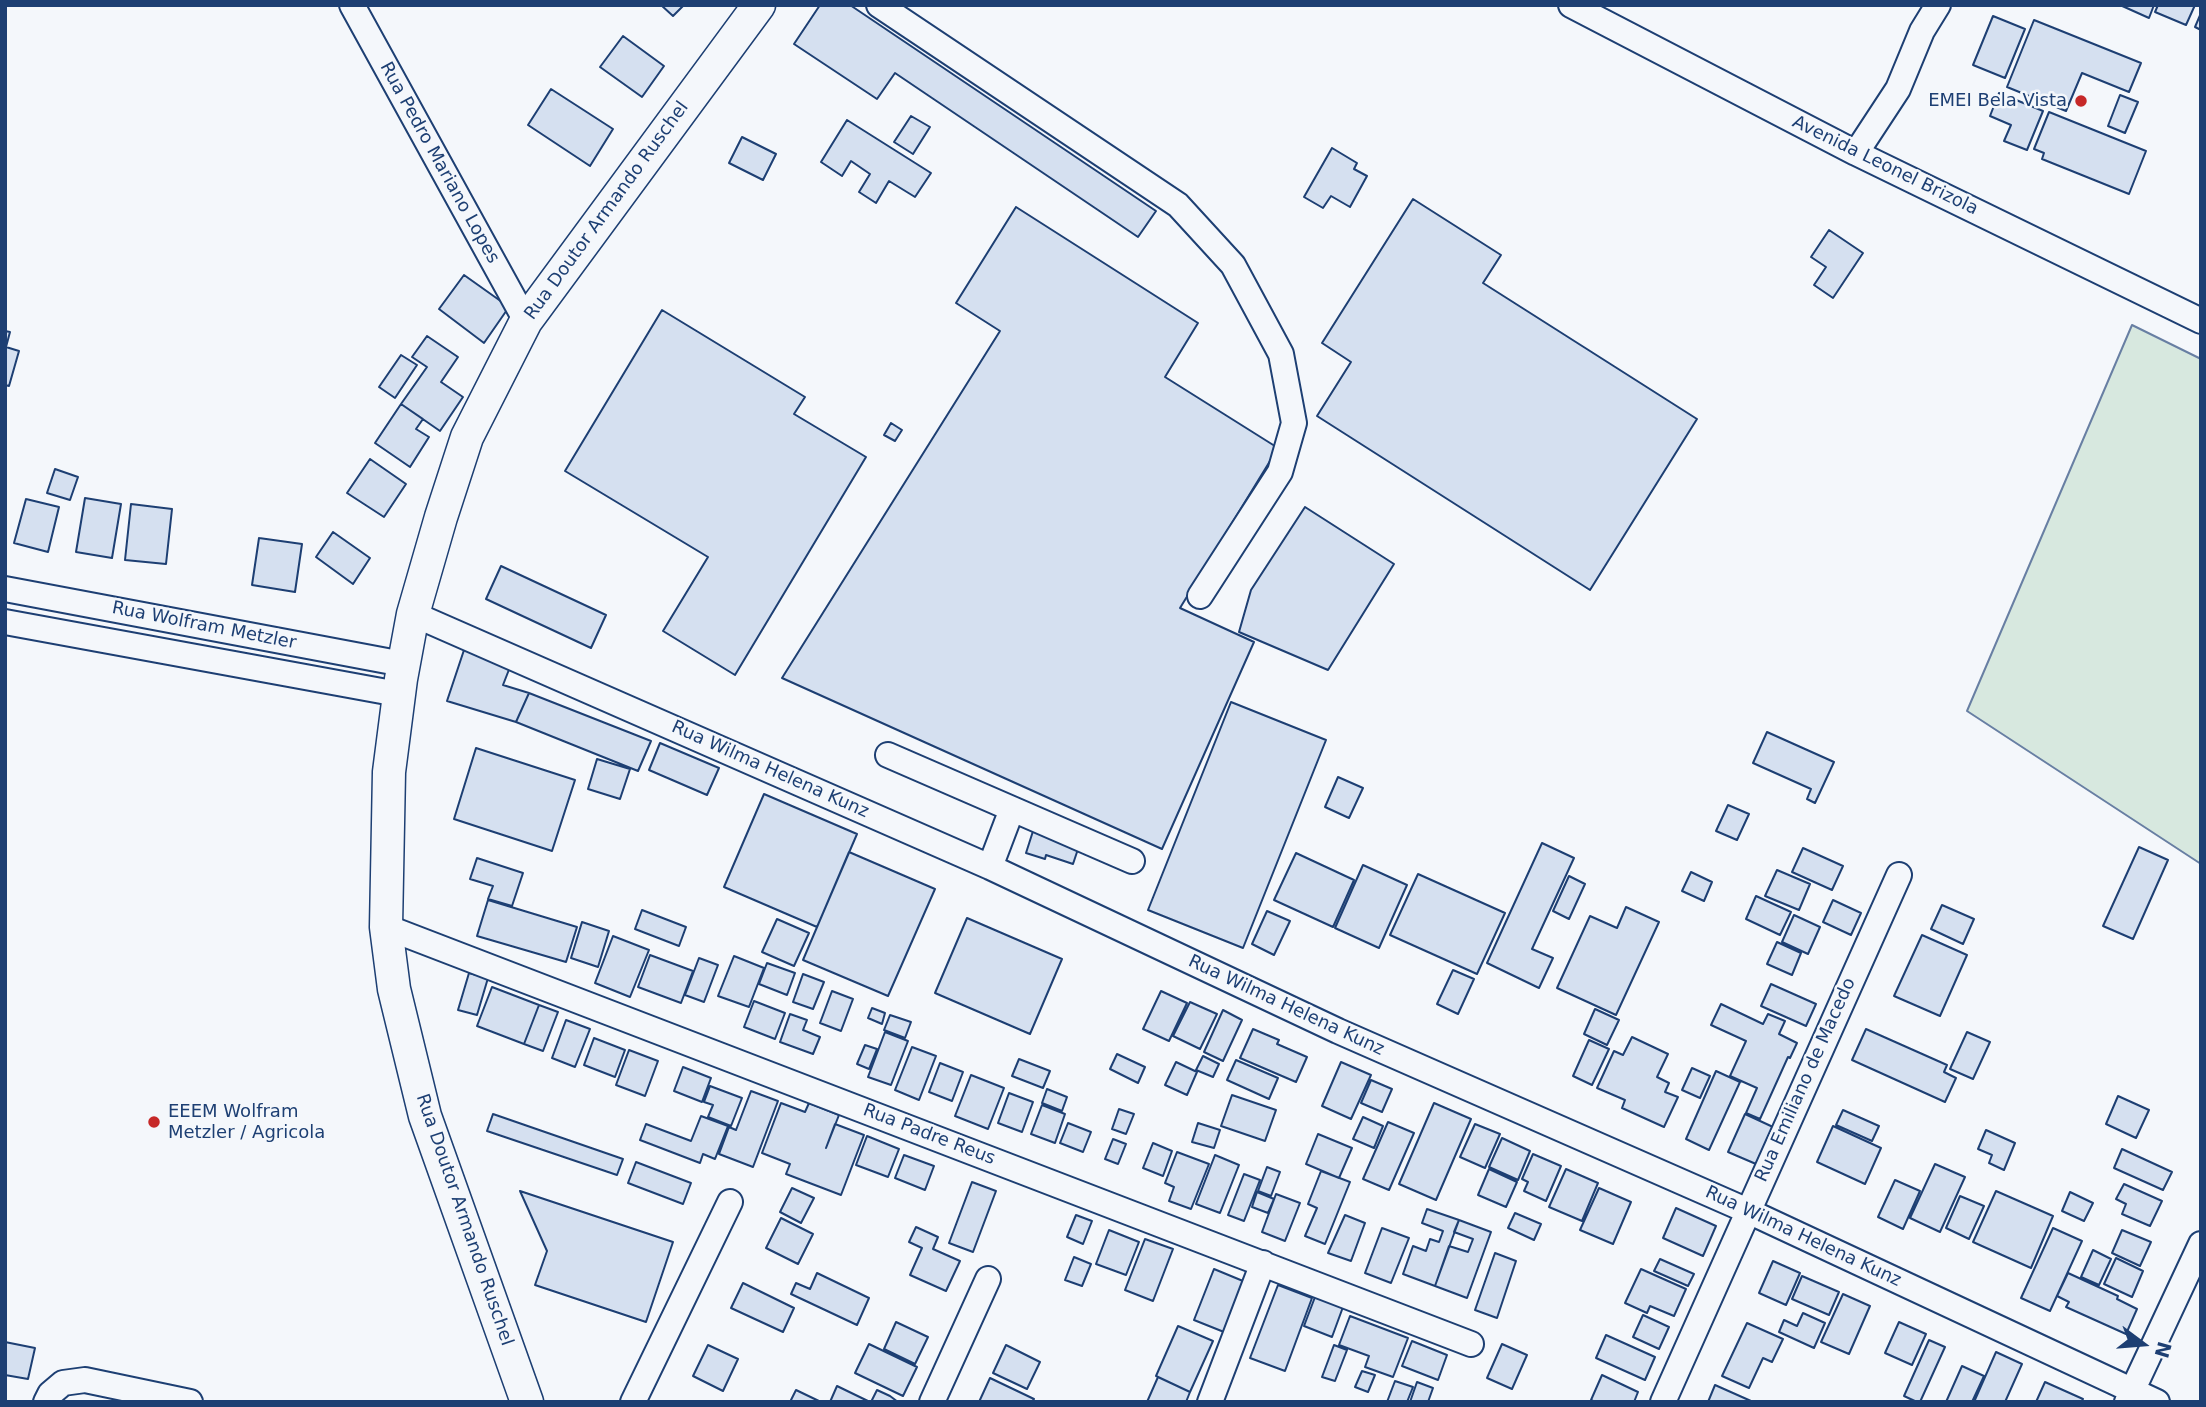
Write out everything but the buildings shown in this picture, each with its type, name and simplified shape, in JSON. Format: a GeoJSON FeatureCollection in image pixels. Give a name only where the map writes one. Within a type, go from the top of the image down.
{"type":"FeatureCollection","features":[{"type":"Feature","properties":{"kind":"main road","name":"Rua Doutor Armando Ruschel"},"geometry":{"type":"LineString","coordinates":[[527,1402],[425,1116],[394,989],[386,927],[389,772],[398,694],[413,614],[467,438],[526,321],[759,5]]}},
{"type":"Feature","properties":{"kind":"street","name":"Rua Pedro Mariano Lopes"},"geometry":{"type":"LineString","coordinates":[[352,5],[526,321]]}},
{"type":"Feature","properties":{"kind":"street"},"geometry":{"type":"LineString","coordinates":[[879,5],[1178,205],[1240,276],[1282,354],[1294,423],[1280,472],[1200,596]]}},
{"type":"Feature","properties":{"kind":"street","name":"Avenida Leonel Brizola"},"geometry":{"type":"LineString","coordinates":[[1571,5],[1856,153],[2201,321]]}},
{"type":"Feature","properties":{"kind":"street"},"geometry":{"type":"LineString","coordinates":[[1856,153],[1898,89],[1922,31],[1938,5]]}},
{"type":"Feature","properties":{"kind":"street","name":"Rua Wolfram Metzler"},"geometry":{"type":"LineString","coordinates":[[5,589],[404,664]]}},
{"type":"Feature","properties":{"kind":"street","name":"Rua Wilma Helena Kunz"},"geometry":{"type":"LineString","coordinates":[[413,614],[990,867],[1338,1031],[1748,1211],[2130,1396],[2157,1402]]}},
{"type":"Feature","properties":{"kind":"street"},"geometry":{"type":"LineString","coordinates":[[5,622],[398,694]]}},
{"type":"Feature","properties":{"kind":"street"},"geometry":{"type":"LineString","coordinates":[[888,755],[1132,861]]}},
{"type":"Feature","properties":{"kind":"street"},"geometry":{"type":"LineString","coordinates":[[990,867],[1012,809]]}},
{"type":"Feature","properties":{"kind":"street","name":"Rua Emiliano de Macedo"},"geometry":{"type":"LineString","coordinates":[[1663,1402],[1899,875]]}},
{"type":"Feature","properties":{"kind":"street","name":"Rua Padre Reus"},"geometry":{"type":"LineString","coordinates":[[386,927],[1471,1345]]}},
{"type":"Feature","properties":{"kind":"street"},"geometry":{"type":"LineString","coordinates":[[642,1399],[730,1202]]}},
{"type":"Feature","properties":{"kind":"street"},"geometry":{"type":"LineString","coordinates":[[2130,1396],[2201,1244]]}},
{"type":"Feature","properties":{"kind":"street"},"geometry":{"type":"LineString","coordinates":[[1210,1402],[1263,1263]]}},
{"type":"Feature","properties":{"kind":"street"},"geometry":{"type":"LineString","coordinates":[[932,1402],[988,1279]]}},
{"type":"Feature","properties":{"kind":"street"},"geometry":{"type":"LineString","coordinates":[[46,1402],[50,1394],[63,1383],[86,1380],[190,1402]]}},
{"type":"Feature","properties":{"kind":"shaded area"},"geometry":{"type":"Polygon","coordinates":[[[2132,325],[2201,359],[2201,864],[1967,711],[2132,325]]]}},
{"type":"Feature","properties":{"kind":"place","name":"EMEI Bela Vista"},"geometry":{"type":"Point","coordinates":[2081,101]}},
{"type":"Feature","properties":{"kind":"place","name":"EEEM Wolfram Metzler / Agricola"},"geometry":{"type":"Point","coordinates":[154,1122]}}]}
